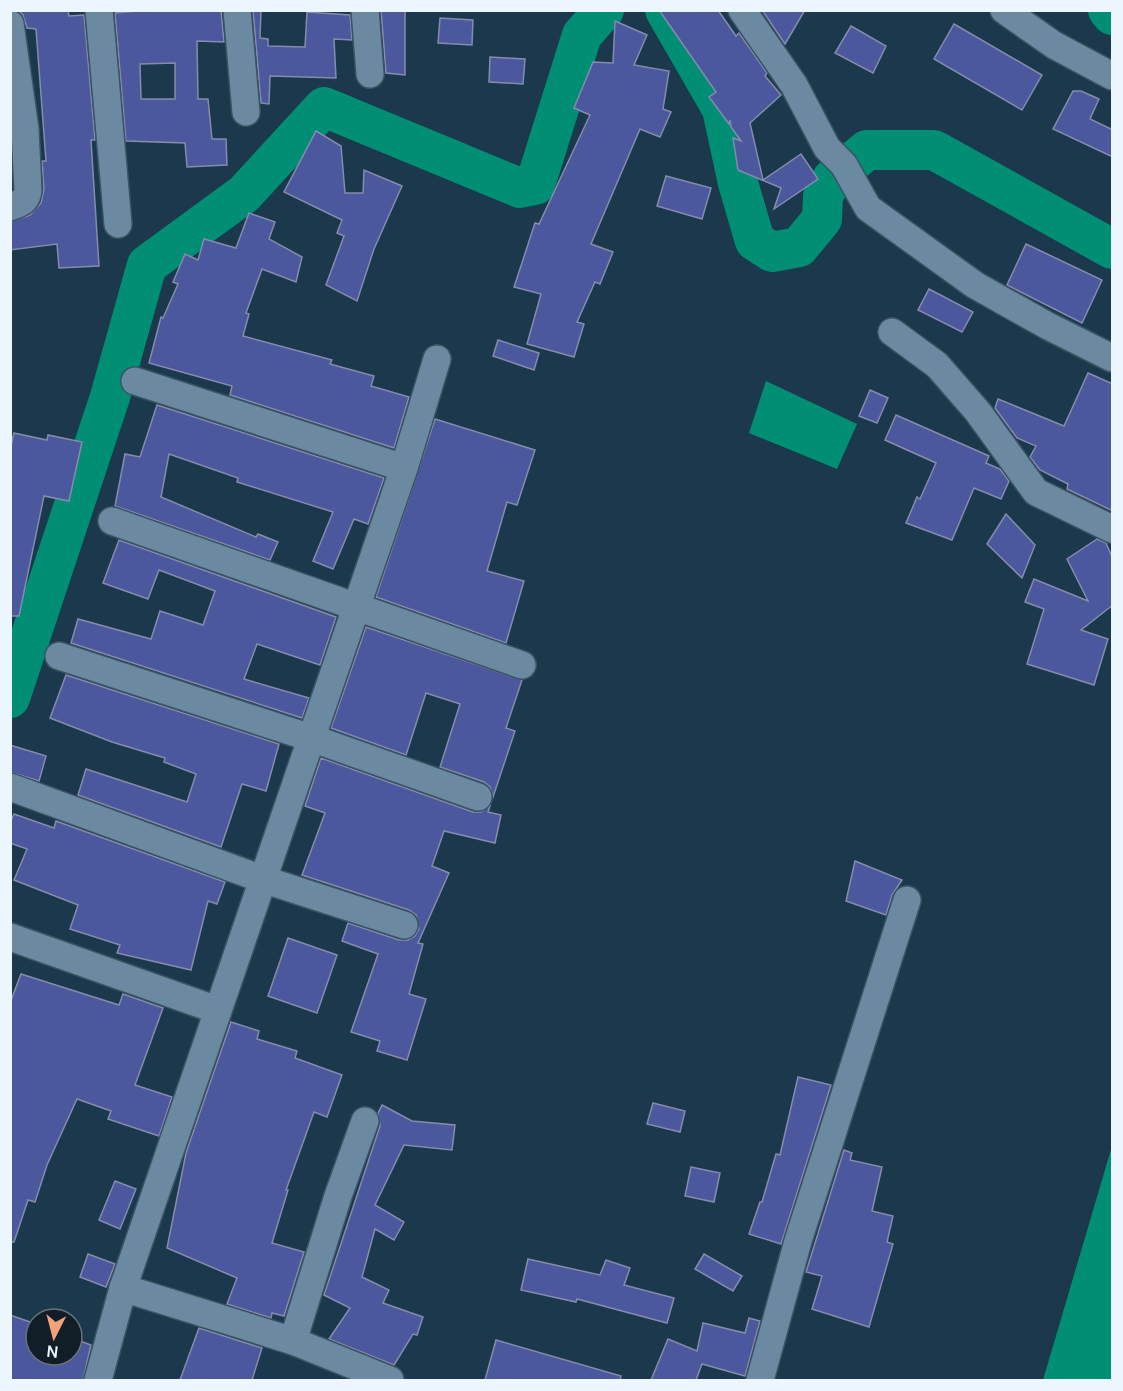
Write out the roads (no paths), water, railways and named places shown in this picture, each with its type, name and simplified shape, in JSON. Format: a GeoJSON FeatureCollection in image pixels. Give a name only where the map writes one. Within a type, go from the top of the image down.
{"type":"FeatureCollection","features":[{"type":"Feature","properties":{"kind":"street"},"geometry":{"type":"LineString","coordinates":[[99,10],[118,224]]}},
{"type":"Feature","properties":{"kind":"street"},"geometry":{"type":"LineString","coordinates":[[237,10],[246,112]]}},
{"type":"Feature","properties":{"kind":"street"},"geometry":{"type":"LineString","coordinates":[[366,10],[370,74]]}},
{"type":"Feature","properties":{"kind":"street"},"geometry":{"type":"LineString","coordinates":[[742,10],[795,85],[827,148],[844,165],[868,208],[975,285],[1048,326],[1113,358]]}},
{"type":"Feature","properties":{"kind":"street"},"geometry":{"type":"LineString","coordinates":[[1004,10],[1054,45],[1113,76]]}},
{"type":"Feature","properties":{"kind":"street"},"geometry":{"type":"LineString","coordinates":[[10,24],[25,129],[28,190],[27,198],[23,202],[10,207]]}},
{"type":"Feature","properties":{"kind":"street"},"geometry":{"type":"LineString","coordinates":[[892,332],[937,365],[978,412],[1036,492],[1113,529]]}},
{"type":"Feature","properties":{"kind":"street"},"geometry":{"type":"LineString","coordinates":[[98,1380],[123,1288],[404,468],[437,359]]}},
{"type":"Feature","properties":{"kind":"street"},"geometry":{"type":"LineString","coordinates":[[135,381],[404,468]]}},
{"type":"Feature","properties":{"kind":"street"},"geometry":{"type":"LineString","coordinates":[[112,521],[357,605],[522,665]]}},
{"type":"Feature","properties":{"kind":"street"},"geometry":{"type":"LineString","coordinates":[[59,656],[311,738],[478,797]]}},
{"type":"Feature","properties":{"kind":"street"},"geometry":{"type":"LineString","coordinates":[[10,787],[262,879],[404,925]]}},
{"type":"Feature","properties":{"kind":"street"},"geometry":{"type":"LineString","coordinates":[[760,1380],[798,1241],[907,900]]}},
{"type":"Feature","properties":{"kind":"street"},"geometry":{"type":"LineString","coordinates":[[10,937],[217,1010]]}},
{"type":"Feature","properties":{"kind":"street"},"geometry":{"type":"LineString","coordinates":[[292,1341],[338,1196],[365,1121]]}},
{"type":"Feature","properties":{"kind":"street"},"geometry":{"type":"LineString","coordinates":[[123,1288],[292,1341],[390,1380]]}},
{"type":"Feature","properties":{"kind":"waterway"},"geometry":{"type":"LineString","coordinates":[[10,698],[110,397],[147,265],[244,194],[324,107],[520,188],[535,185],[582,35],[604,10]]}},
{"type":"Feature","properties":{"kind":"waterway"},"geometry":{"type":"LineString","coordinates":[[665,10],[722,109],[738,183],[755,241],[772,252],[799,247],[822,219],[823,196],[832,179],[867,150],[934,150],[1112,249]]}},
{"type":"Feature","properties":{"kind":"waterway"},"geometry":{"type":"LineString","coordinates":[[1108,10],[1112,15]]}}]}
